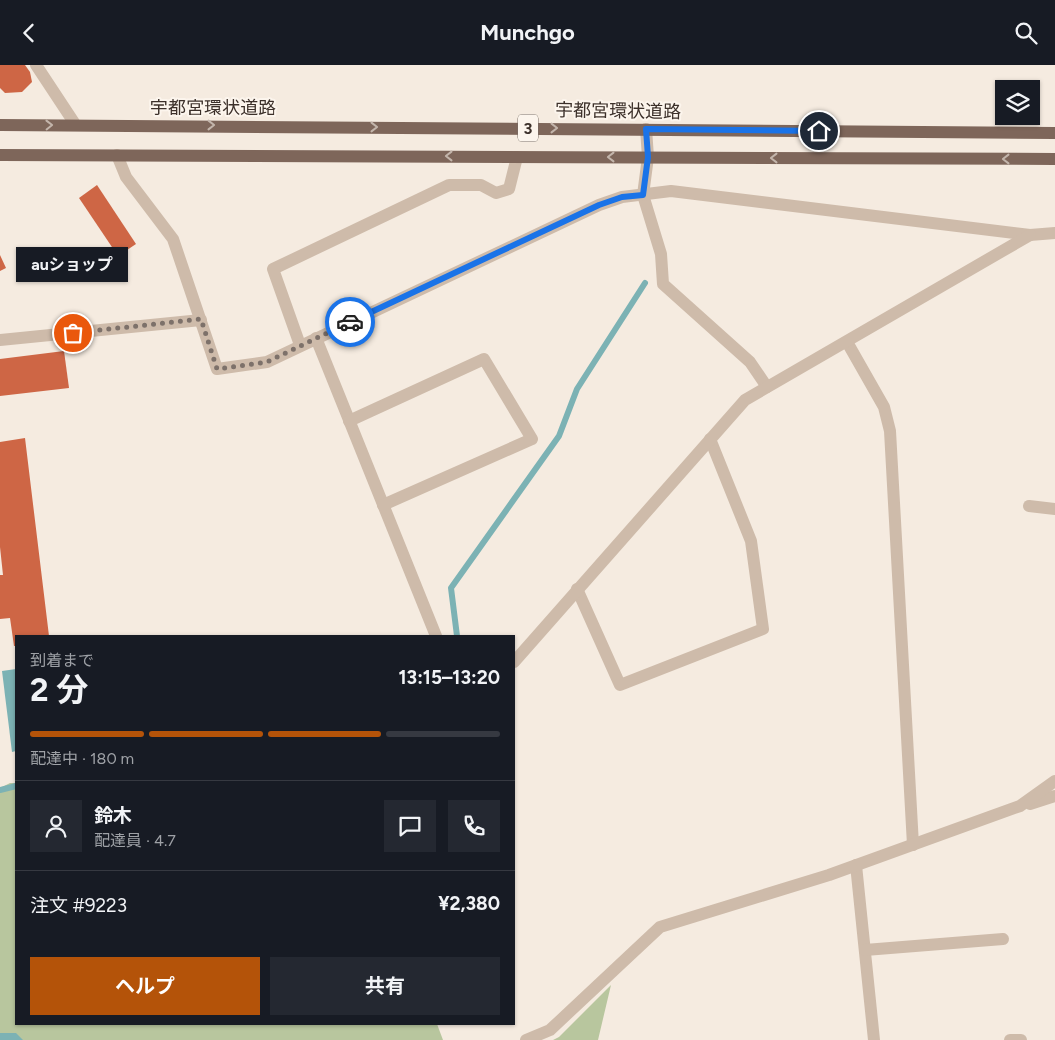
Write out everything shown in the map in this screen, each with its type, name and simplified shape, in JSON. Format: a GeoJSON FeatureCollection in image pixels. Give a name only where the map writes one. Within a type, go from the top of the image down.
{"type":"FeatureCollection","features":[{"type":"Feature","properties":{"kind":"main road","name":"宇都宮環状道路"},"geometry":{"type":"LineString","coordinates":[[0,125],[75,124],[1055,133]]}},
{"type":"Feature","properties":{"kind":"main road","name":"3"},"geometry":{"type":"LineString","coordinates":[[1031,133],[1055,128]]}},
{"type":"Feature","properties":{"kind":"main road","name":"3"},"geometry":{"type":"LineString","coordinates":[[0,155],[1055,159]]}},
{"type":"Feature","properties":{"kind":"main road","name":"3"},"geometry":{"type":"LineString","coordinates":[[1033,159],[1055,165]]}},
{"type":"Feature","properties":{"kind":"street"},"geometry":{"type":"LineString","coordinates":[[40,66],[75,124]]}},
{"type":"Feature","properties":{"kind":"street"},"geometry":{"type":"LineString","coordinates":[[646,129],[648,157],[643,195],[661,254],[663,284],[750,362],[767,387]]}},
{"type":"Feature","properties":{"kind":"street"},"geometry":{"type":"LineString","coordinates":[[117,155],[126,177],[173,239],[217,369],[267,362],[599,205],[622,197],[670,191],[1030,235],[1055,233]]}},
{"type":"Feature","properties":{"kind":"street"},"geometry":{"type":"LineString","coordinates":[[300,345],[273,269],[448,185],[480,185],[496,193],[509,189],[517,157]]}},
{"type":"Feature","properties":{"kind":"street"},"geometry":{"type":"LineString","coordinates":[[515,661],[745,400],[1030,235]]}},
{"type":"Feature","properties":{"kind":"street"},"geometry":{"type":"LineString","coordinates":[[0,340],[201,319]]}},
{"type":"Feature","properties":{"kind":"street"},"geometry":{"type":"LineString","coordinates":[[316,338],[436,635]]}},
{"type":"Feature","properties":{"kind":"street"},"geometry":{"type":"LineString","coordinates":[[847,342],[884,407],[890,431],[913,845]]}},
{"type":"Feature","properties":{"kind":"street"},"geometry":{"type":"LineString","coordinates":[[349,421],[484,359],[532,439],[383,505]]}},
{"type":"Feature","properties":{"kind":"street"},"geometry":{"type":"LineString","coordinates":[[578,589],[620,685],[763,629],[751,541],[710,439]]}},
{"type":"Feature","properties":{"kind":"street"},"geometry":{"type":"LineString","coordinates":[[1029,506],[1055,509]]}},
{"type":"Feature","properties":{"kind":"street"},"geometry":{"type":"LineString","coordinates":[[1020,806],[1055,781]]}},
{"type":"Feature","properties":{"kind":"street"},"geometry":{"type":"LineString","coordinates":[[526,1040],[550,1030],[660,927],[856,865],[1020,806],[1055,796]]}},
{"type":"Feature","properties":{"kind":"street"},"geometry":{"type":"LineString","coordinates":[[856,865],[874,1040]]}},
{"type":"Feature","properties":{"kind":"street"},"geometry":{"type":"LineString","coordinates":[[865,950],[1003,939]]}},
{"type":"Feature","properties":{"kind":"street"},"geometry":{"type":"LineString","coordinates":[[1010,1040],[1021,1040]]}},
{"type":"Feature","properties":{"kind":"green space"},"geometry":{"type":"Polygon","coordinates":[[[10,783],[15,783],[15,1025],[437,1025],[443,1040],[0,1040],[0,788],[10,783]]]}},
{"type":"Feature","properties":{"kind":"green space"},"geometry":{"type":"Polygon","coordinates":[[[611,985],[598,1040],[553,1040],[559,1037],[611,985]]]}},
{"type":"Feature","properties":{"kind":"water"},"geometry":{"type":"Polygon","coordinates":[[[15,669],[15,751],[12,752],[2,671],[15,669]]]}},
{"type":"Feature","properties":{"kind":"water"},"geometry":{"type":"Polygon","coordinates":[[[0,1033],[16,1033],[23,1040],[0,1040],[0,1033]]]}},
{"type":"Feature","properties":{"kind":"building"},"geometry":{"type":"Polygon","coordinates":[[[0,65],[25,65],[30,72],[32,82],[22,92],[5,93],[0,88],[0,65]]]}},
{"type":"Feature","properties":{"kind":"building"},"geometry":{"type":"Polygon","coordinates":[[[97,185],[136,244],[118,256],[79,198],[97,185]]]}},
{"type":"Feature","properties":{"kind":"building"},"geometry":{"type":"Polygon","coordinates":[[[0,255],[6,268],[0,271],[0,255]]]}},
{"type":"Feature","properties":{"kind":"building"},"geometry":{"type":"Polygon","coordinates":[[[64,351],[69,388],[0,396],[0,359],[64,351]]]}},
{"type":"Feature","properties":{"kind":"building"},"geometry":{"type":"Polygon","coordinates":[[[25,438],[49,635],[15,635],[15,646],[10,618],[0,619],[0,575],[3,575],[0,547],[0,442],[25,438]]]}},
{"type":"Feature","properties":{"kind":"waterway"},"geometry":{"type":"LineString","coordinates":[[457,635],[451,588],[559,436],[577,389],[645,283]]}},
{"type":"Feature","properties":{"kind":"waterway"},"geometry":{"type":"LineString","coordinates":[[0,790],[15,786]]}},
{"type":"Feature","properties":{"kind":"way so far"},"geometry":{"type":"LineString","coordinates":[[73,333],[201,319],[217,369],[267,362],[350,322]]}},
{"type":"Feature","properties":{"kind":"place","name":"auショップ"},"geometry":{"type":"Point","coordinates":[73,333]}},
{"type":"Feature","properties":{"kind":"route"},"geometry":{"type":"LineString","coordinates":[[350,322],[599,205],[622,197],[643,195],[648,157],[646,129],[819,131]]}}]}
